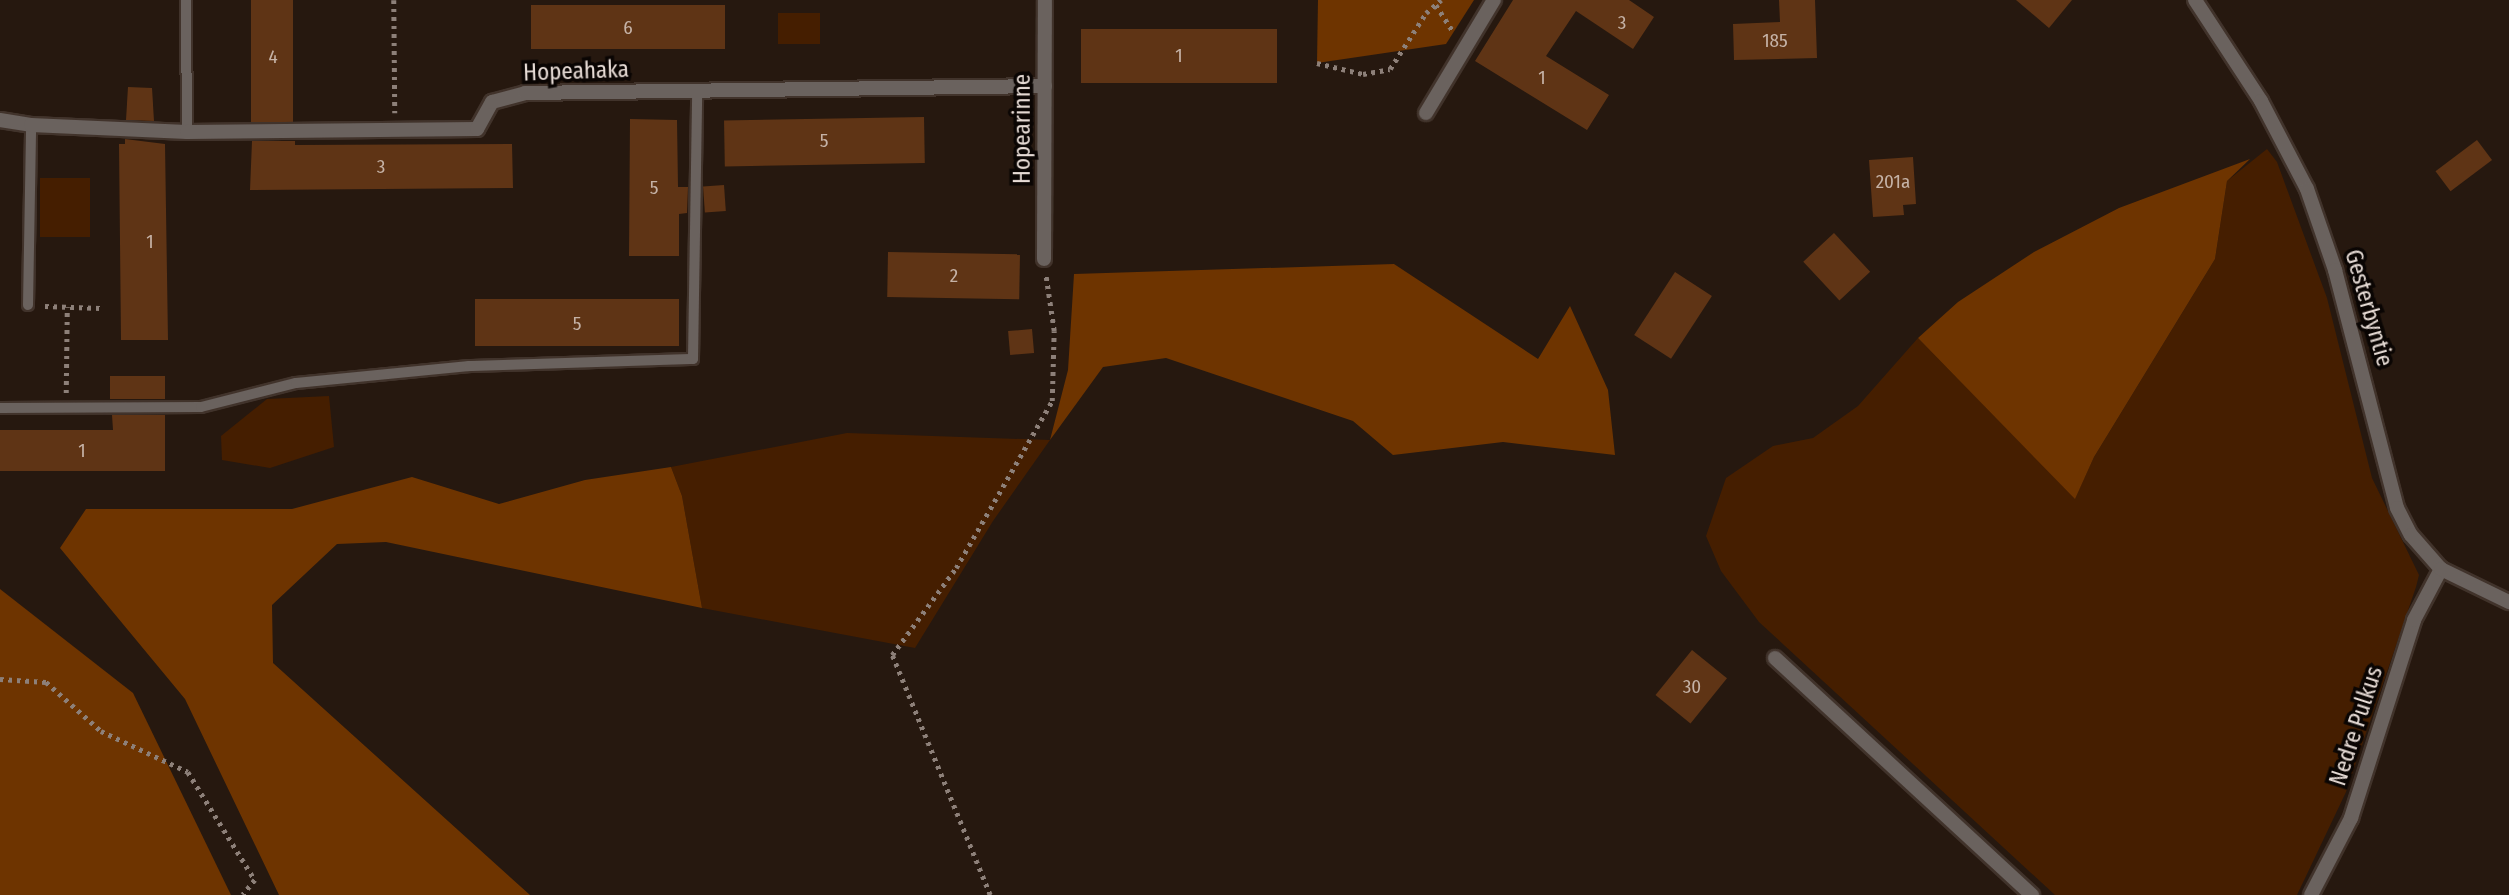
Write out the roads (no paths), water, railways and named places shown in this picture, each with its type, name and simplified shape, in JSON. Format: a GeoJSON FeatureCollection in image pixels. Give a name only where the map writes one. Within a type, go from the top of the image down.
{"type":"FeatureCollection","features":[{"type":"Feature","properties":{"kind":"street","name":"Hopearinne"},"geometry":{"type":"LineString","coordinates":[[1044,259],[1045,0]]}},
{"type":"Feature","properties":{"kind":"street"},"geometry":{"type":"LineString","coordinates":[[1426,113],[1494,0]]}},
{"type":"Feature","properties":{"kind":"street","name":"Gesterbyntie"},"geometry":{"type":"LineString","coordinates":[[2195,0],[2261,101],[2307,189],[2335,270],[2397,508],[2411,535],[2441,569],[2509,602]]}},
{"type":"Feature","properties":{"kind":"street","name":"Hopeahaka"},"geometry":{"type":"LineString","coordinates":[[0,120],[31,125],[187,132],[395,127],[477,129],[492,102],[525,93],[1045,86]]}},
{"type":"Feature","properties":{"kind":"street","name":"Nedre Pulkus"},"geometry":{"type":"LineString","coordinates":[[2311,895],[2351,818],[2414,620],[2441,569]]}},
{"type":"Feature","properties":{"kind":"street"},"geometry":{"type":"LineString","coordinates":[[1775,658],[2032,895]]}},
{"type":"Feature","properties":{"kind":"lane"},"geometry":{"type":"LineString","coordinates":[[186,0],[187,132]]}},
{"type":"Feature","properties":{"kind":"lane"},"geometry":{"type":"LineString","coordinates":[[0,408],[201,407],[296,383],[469,366],[693,359],[697,91]]}},
{"type":"Feature","properties":{"kind":"lane"},"geometry":{"type":"LineString","coordinates":[[28,305],[31,125]]}}]}
